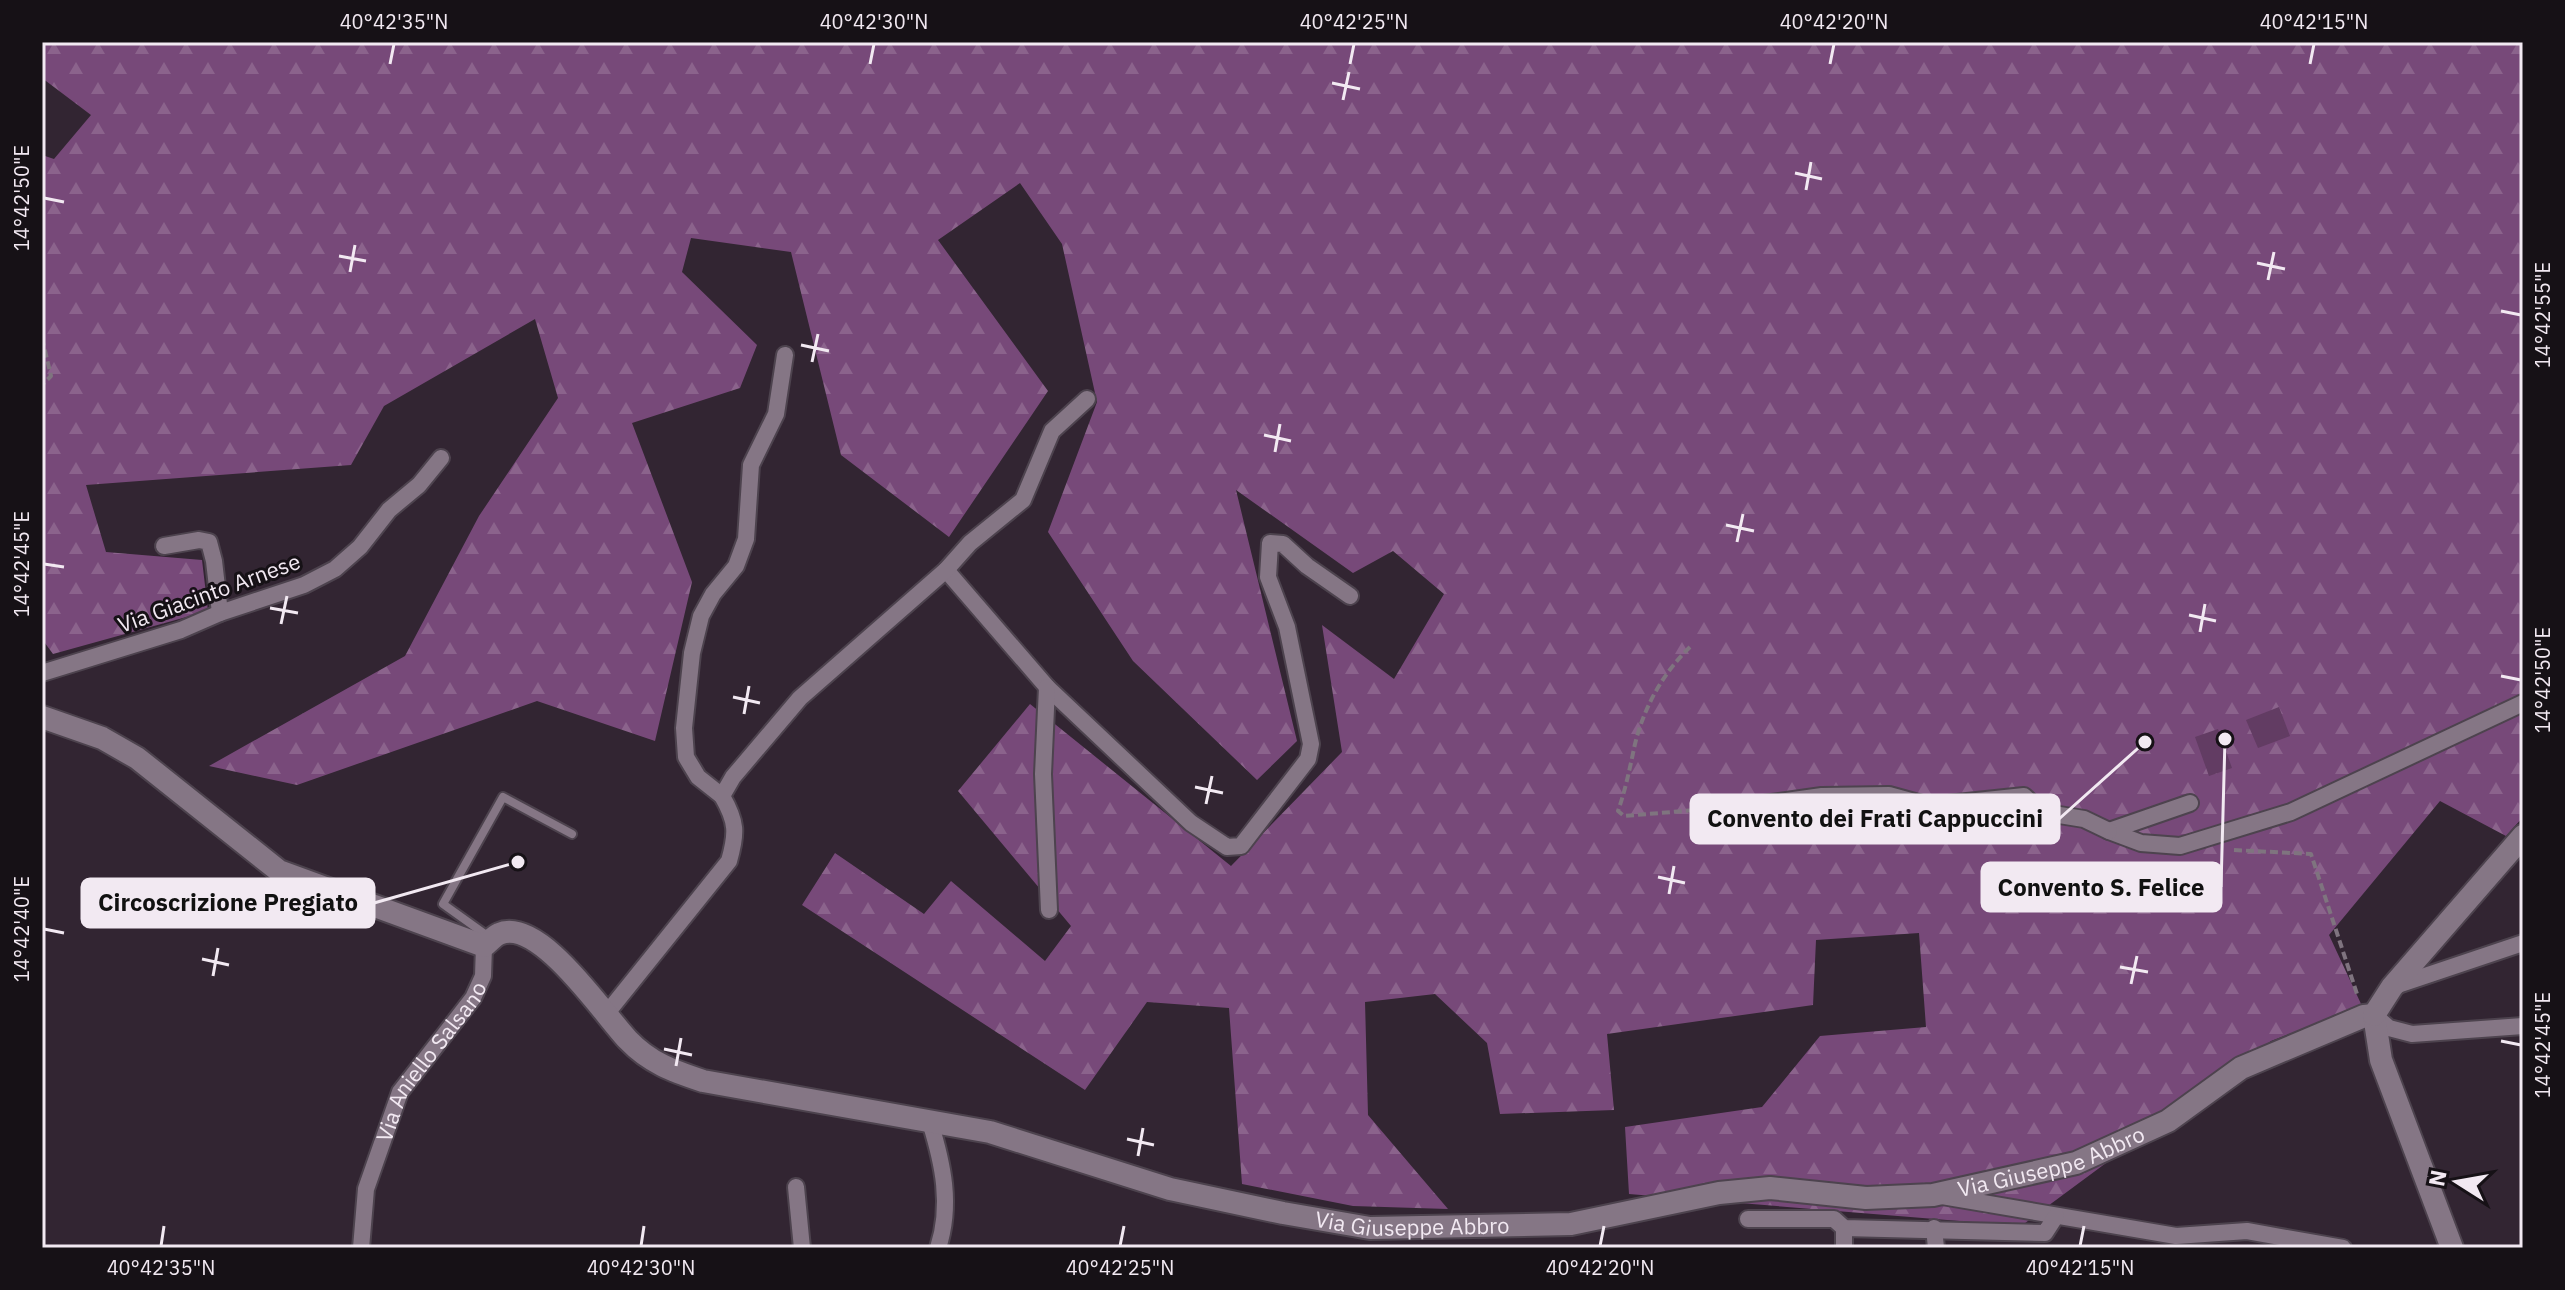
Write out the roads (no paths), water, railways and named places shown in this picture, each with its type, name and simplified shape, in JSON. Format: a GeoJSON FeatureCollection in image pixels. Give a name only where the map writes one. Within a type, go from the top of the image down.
{"type":"FeatureCollection","features":[{"type":"Feature","properties":{"kind":"street"},"geometry":{"type":"LineString","coordinates":[[607,1013],[729,861],[736,838],[734,816],[722,796],[698,777],[686,757],[684,728],[692,653],[701,616],[713,594],[736,566],[746,539],[751,465],[776,414],[785,355]]}},
{"type":"Feature","properties":{"kind":"street"},"geometry":{"type":"LineString","coordinates":[[722,796],[733,777],[800,698],[946,570],[970,543],[1023,500],[1052,431],[1087,399]]}},
{"type":"Feature","properties":{"kind":"street","name":"Via Giacinto Arnese"},"geometry":{"type":"LineString","coordinates":[[42,673],[181,630],[220,613],[304,585],[335,569],[360,547],[389,510],[419,485],[441,458]]}},
{"type":"Feature","properties":{"kind":"street"},"geometry":{"type":"LineString","coordinates":[[164,546],[199,540],[209,542],[220,613]]}},
{"type":"Feature","properties":{"kind":"street"},"geometry":{"type":"LineString","coordinates":[[946,570],[1047,687],[1191,823],[1227,847],[1241,846],[1308,759],[1311,744],[1287,627],[1268,577],[1270,543],[1283,544],[1307,566],[1350,596]]}},
{"type":"Feature","properties":{"kind":"street"},"geometry":{"type":"LineString","coordinates":[[1047,687],[1043,774],[1049,910]]}},
{"type":"Feature","properties":{"kind":"street"},"geometry":{"type":"LineString","coordinates":[[1749,806],[1822,796],[1889,795],[1929,806],[2024,796],[2041,812],[2084,819],[2141,843],[2180,846],[2291,812],[2523,703]]}},
{"type":"Feature","properties":{"kind":"street","name":"Via Aniello Salsano"},"geometry":{"type":"LineString","coordinates":[[42,717],[102,738],[137,758],[279,871],[488,943],[483,976],[473,998],[400,1092],[366,1189],[361,1248]]}},
{"type":"Feature","properties":{"kind":"street"},"geometry":{"type":"LineString","coordinates":[[2109,831],[2190,803]]}},
{"type":"Feature","properties":{"kind":"street"},"geometry":{"type":"LineString","coordinates":[[2369,1016],[2523,836]]}},
{"type":"Feature","properties":{"kind":"street","name":"Via Giuseppe Abbro"},"geometry":{"type":"LineString","coordinates":[[488,943],[499,934],[517,933],[556,956],[629,1041],[661,1067],[703,1081],[990,1132],[1170,1189],[1370,1228],[1571,1224],[1719,1193],[1770,1188],[1866,1198],[1933,1195],[2076,1163],[2168,1121],[2241,1068],[2369,1016]]}},
{"type":"Feature","properties":{"kind":"street"},"geometry":{"type":"LineString","coordinates":[[2392,987],[2523,943]]}},
{"type":"Feature","properties":{"kind":"street"},"geometry":{"type":"LineString","coordinates":[[2369,1016],[2389,1028],[2412,1034],[2523,1026]]}},
{"type":"Feature","properties":{"kind":"street"},"geometry":{"type":"LineString","coordinates":[[2369,1016],[2381,1060],[2452,1248]]}},
{"type":"Feature","properties":{"kind":"street"},"geometry":{"type":"LineString","coordinates":[[930,1122],[944,1169],[944,1231],[938,1248]]}},
{"type":"Feature","properties":{"kind":"street"},"geometry":{"type":"LineString","coordinates":[[796,1187],[802,1248]]}},
{"type":"Feature","properties":{"kind":"street"},"geometry":{"type":"LineString","coordinates":[[1933,1195],[2176,1236],[2247,1231],[2343,1248]]}},
{"type":"Feature","properties":{"kind":"street"},"geometry":{"type":"LineString","coordinates":[[1748,1219],[1834,1219],[1844,1228],[1934,1228],[2045,1240],[2056,1216]]}},
{"type":"Feature","properties":{"kind":"street"},"geometry":{"type":"LineString","coordinates":[[1844,1228],[1844,1248]]}},
{"type":"Feature","properties":{"kind":"street"},"geometry":{"type":"LineString","coordinates":[[1934,1228],[1936,1248]]}},
{"type":"Feature","properties":{"kind":"lane"},"geometry":{"type":"LineString","coordinates":[[488,943],[443,904],[503,797],[572,834]]}},
{"type":"Feature","properties":{"kind":"place","name":"Convento S. Felice"},"geometry":{"type":"Point","coordinates":[2225,739]}},
{"type":"Feature","properties":{"kind":"place","name":"Convento dei Frati Cappuccini"},"geometry":{"type":"Point","coordinates":[2145,742]}},
{"type":"Feature","properties":{"kind":"place","name":"Circoscrizione Pregiato"},"geometry":{"type":"Point","coordinates":[518,862]}}]}
